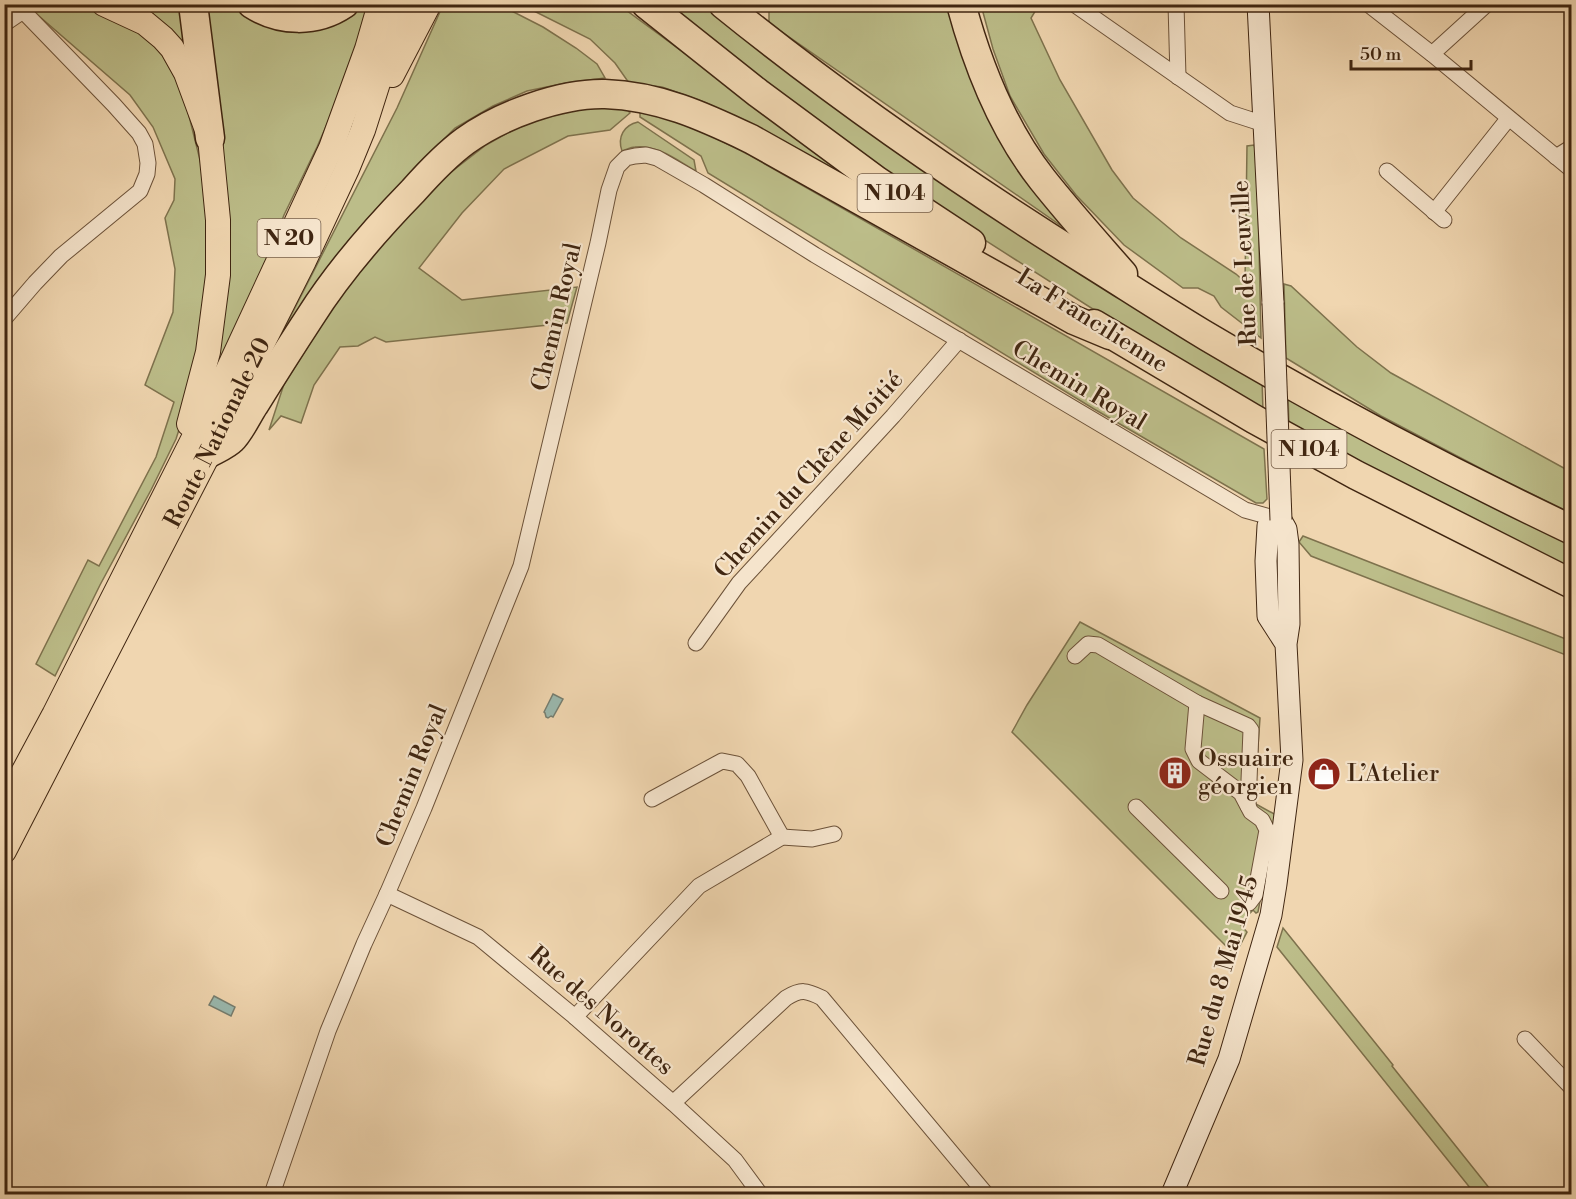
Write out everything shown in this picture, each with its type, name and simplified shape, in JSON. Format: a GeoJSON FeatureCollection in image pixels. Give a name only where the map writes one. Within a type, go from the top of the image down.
{"type":"FeatureCollection","features":[{"type":"Feature","properties":{"kind":"highway"},"geometry":{"type":"LineString","coordinates":[[193,4],[210,138]]}},
{"type":"Feature","properties":{"kind":"highway"},"geometry":{"type":"LineString","coordinates":[[252,4],[265,12],[299,19],[319,16],[344,4]]}},
{"type":"Feature","properties":{"kind":"highway","name":"La Francilienne"},"geometry":{"type":"LineString","coordinates":[[646,4],[758,93],[877,180],[1110,335],[1356,475],[1572,584]]}},
{"type":"Feature","properties":{"kind":"highway","name":"La Francilienne"},"geometry":{"type":"LineString","coordinates":[[723,4],[769,42],[918,150],[991,200],[1142,296],[1270,373],[1383,435],[1572,530]]}},
{"type":"Feature","properties":{"kind":"highway"},"geometry":{"type":"LineString","coordinates":[[961,4],[980,67],[1010,131],[1041,178],[1142,296]]}},
{"type":"Feature","properties":{"kind":"highway"},"geometry":{"type":"LineString","coordinates":[[209,453],[232,439],[333,284],[378,228],[441,162],[466,140],[492,125],[531,108],[574,96],[603,94],[631,96],[675,106],[716,122],[761,144],[1074,320],[1110,335]]}},
{"type":"Feature","properties":{"kind":"main road"},"geometry":{"type":"LineString","coordinates":[[104,4],[145,23],[172,48],[186,73],[210,138],[218,239],[216,293],[208,352],[186,435],[181,465]]}},
{"type":"Feature","properties":{"kind":"main road","name":"Route Nationale 20"},"geometry":{"type":"LineString","coordinates":[[4,808],[54,715],[232,362],[331,148],[367,49],[380,4]]}},
{"type":"Feature","properties":{"kind":"main road","name":"Route Nationale 20"},"geometry":{"type":"LineString","coordinates":[[4,851],[209,453],[304,261],[363,130],[403,4]]}},
{"type":"Feature","properties":{"kind":"main road"},"geometry":{"type":"LineString","coordinates":[[363,130],[429,4]]}},
{"type":"Feature","properties":{"kind":"street"},"geometry":{"type":"LineString","coordinates":[[1074,4],[1230,113],[1264,124]]}},
{"type":"Feature","properties":{"kind":"street"},"geometry":{"type":"LineString","coordinates":[[1176,4],[1178,76]]}},
{"type":"Feature","properties":{"kind":"street","name":"Rue de Leuville"},"geometry":{"type":"LineString","coordinates":[[1258,4],[1281,520]]}},
{"type":"Feature","properties":{"kind":"street"},"geometry":{"type":"LineString","coordinates":[[1368,4],[1572,170]]}},
{"type":"Feature","properties":{"kind":"street"},"geometry":{"type":"LineString","coordinates":[[1432,54],[1487,4]]}},
{"type":"Feature","properties":{"kind":"street"},"geometry":{"type":"LineString","coordinates":[[4,24],[20,8],[139,133],[145,144],[148,163],[147,174],[140,191],[61,256],[4,319]]}},
{"type":"Feature","properties":{"kind":"street"},"geometry":{"type":"LineString","coordinates":[[1386,171],[1439,216],[1508,119]]}},
{"type":"Feature","properties":{"kind":"street"},"geometry":{"type":"LineString","coordinates":[[1556,157],[1572,147]]}},
{"type":"Feature","properties":{"kind":"street","name":"Chemin Royal"},"geometry":{"type":"LineString","coordinates":[[272,1194],[328,1031],[387,894],[521,566],[609,190],[617,167],[626,158],[646,155],[657,158],[825,261],[1245,510],[1281,520]]}},
{"type":"Feature","properties":{"kind":"street","name":"Chemin du Chêne Moitié"},"geometry":{"type":"LineString","coordinates":[[696,643],[739,583],[893,416],[959,340]]}},
{"type":"Feature","properties":{"kind":"street","name":"Rue du 8 Mai 1945"},"geometry":{"type":"LineString","coordinates":[[1172,1194],[1229,1059],[1271,915],[1292,760],[1286,644],[1289,624],[1288,544],[1286,529],[1281,520]]}},
{"type":"Feature","properties":{"kind":"street"},"geometry":{"type":"LineString","coordinates":[[1075,656],[1088,644],[1098,645],[1197,703],[1248,726],[1251,730],[1248,806]]}},
{"type":"Feature","properties":{"kind":"street"},"geometry":{"type":"LineString","coordinates":[[1197,703],[1193,749],[1198,761],[1241,793],[1251,812],[1262,820],[1267,830],[1255,895],[1250,903]]}},
{"type":"Feature","properties":{"kind":"street"},"geometry":{"type":"LineString","coordinates":[[652,799],[722,761],[737,764],[748,776],[782,837]]}},
{"type":"Feature","properties":{"kind":"street"},"geometry":{"type":"LineString","coordinates":[[1136,807],[1221,891]]}},
{"type":"Feature","properties":{"kind":"street"},"geometry":{"type":"LineString","coordinates":[[575,1017],[699,886],[782,837],[812,839],[834,834]]}},
{"type":"Feature","properties":{"kind":"street","name":"Rue des Norottes"},"geometry":{"type":"LineString","coordinates":[[387,894],[478,937],[575,1017],[673,1103],[735,1161],[760,1194]]}},
{"type":"Feature","properties":{"kind":"street"},"geometry":{"type":"LineString","coordinates":[[673,1103],[786,998],[798,991],[810,992],[822,998],[986,1194]]}},
{"type":"Feature","properties":{"kind":"street"},"geometry":{"type":"LineString","coordinates":[[1524,1039],[1572,1088]]}},
{"type":"Feature","properties":{"kind":"green space"},"geometry":{"type":"Polygon","coordinates":[[[825,4],[953,5],[1065,219],[1060,225],[769,23],[769,11],[797,11],[825,4]]]}},
{"type":"Feature","properties":{"kind":"green space"},"geometry":{"type":"Polygon","coordinates":[[[29,5],[83,5],[132,26],[154,40],[183,92],[205,180],[211,282],[187,405],[176,439],[55,676],[36,664],[88,560],[99,566],[156,457],[174,402],[145,385],[173,312],[175,269],[165,218],[174,200],[175,179],[153,127],[130,95],[29,5]]]}},
{"type":"Feature","properties":{"kind":"green space"},"geometry":{"type":"Polygon","coordinates":[[[126,5],[184,5],[191,59],[126,5]]]}},
{"type":"Feature","properties":{"kind":"green space"},"geometry":{"type":"Polygon","coordinates":[[[199,5],[242,5],[347,14],[358,5],[372,5],[345,83],[284,215],[252,298],[208,396],[219,335],[199,5]]]}},
{"type":"Feature","properties":{"kind":"green space"},"geometry":{"type":"Polygon","coordinates":[[[443,5],[500,5],[543,27],[576,48],[597,64],[605,78],[527,91],[493,106],[455,128],[425,158],[285,339],[280,337],[397,108],[443,5]]]}},
{"type":"Feature","properties":{"kind":"green space"},"geometry":{"type":"Polygon","coordinates":[[[522,5],[619,5],[875,193],[738,118],[704,102],[662,87],[629,83],[615,63],[590,39],[522,5]]]}},
{"type":"Feature","properties":{"kind":"green space"},"geometry":{"type":"Polygon","coordinates":[[[662,5],[710,5],[1262,379],[1263,412],[1121,327],[944,214],[662,5]]]}},
{"type":"Feature","properties":{"kind":"green space"},"geometry":{"type":"Polygon","coordinates":[[[981,5],[1039,5],[1031,18],[1060,80],[1112,170],[1133,198],[1181,238],[1245,282],[1247,146],[1254,145],[1257,156],[1261,338],[1221,307],[1214,296],[1198,288],[1183,288],[1124,245],[1076,195],[1044,154],[1010,96],[993,49],[981,5]]]}},
{"type":"Feature","properties":{"kind":"green space"},"geometry":{"type":"Polygon","coordinates":[[[592,105],[627,109],[630,113],[610,130],[568,136],[504,169],[462,213],[419,268],[462,300],[577,287],[567,323],[386,342],[375,337],[358,346],[340,347],[314,385],[301,423],[281,416],[269,430],[284,384],[350,280],[365,260],[446,176],[486,145],[515,129],[566,109],[592,105]]]}},
{"type":"Feature","properties":{"kind":"green space"},"geometry":{"type":"Polygon","coordinates":[[[640,113],[683,124],[751,156],[1264,449],[1267,499],[1263,503],[1256,503],[1094,409],[708,173],[701,156],[640,117],[640,113]]]}},
{"type":"Feature","properties":{"kind":"green space"},"geometry":{"type":"Polygon","coordinates":[[[638,122],[694,160],[696,171],[667,154],[651,148],[633,147],[622,151],[620,141],[623,132],[638,122]]]}},
{"type":"Feature","properties":{"kind":"green space"},"geometry":{"type":"Polygon","coordinates":[[[1284,284],[1291,286],[1357,347],[1391,373],[1571,472],[1571,513],[1381,416],[1286,358],[1284,284]]]}},
{"type":"Feature","properties":{"kind":"green space"},"geometry":{"type":"Polygon","coordinates":[[[1288,394],[1571,543],[1571,572],[1289,428],[1288,394]]]}},
{"type":"Feature","properties":{"kind":"green space"},"geometry":{"type":"Polygon","coordinates":[[[1303,536],[1571,641],[1571,657],[1311,556],[1299,542],[1303,536]]]}},
{"type":"Feature","properties":{"kind":"green space"},"geometry":{"type":"Polygon","coordinates":[[[1080,622],[1260,718],[1254,803],[1276,815],[1258,912],[1253,910],[1240,924],[1247,932],[1235,955],[1012,732],[1080,622]]]}},
{"type":"Feature","properties":{"kind":"green space"},"geometry":{"type":"Polygon","coordinates":[[[1283,928],[1494,1194],[1475,1194],[1277,947],[1283,928]]]}},
{"type":"Feature","properties":{"kind":"water"},"geometry":{"type":"Polygon","coordinates":[[[553,694],[563,699],[553,717],[548,718],[544,712],[553,694]]]}},
{"type":"Feature","properties":{"kind":"water"},"geometry":{"type":"Polygon","coordinates":[[[214,996],[235,1007],[231,1016],[209,1005],[214,996]]]}},
{"type":"Feature","properties":{"kind":"place","name":"Ossuaire géorgien"},"geometry":{"type":"Point","coordinates":[1175,773]}},
{"type":"Feature","properties":{"kind":"place","name":"L’Atelier"},"geometry":{"type":"Point","coordinates":[1324,774]}}]}
